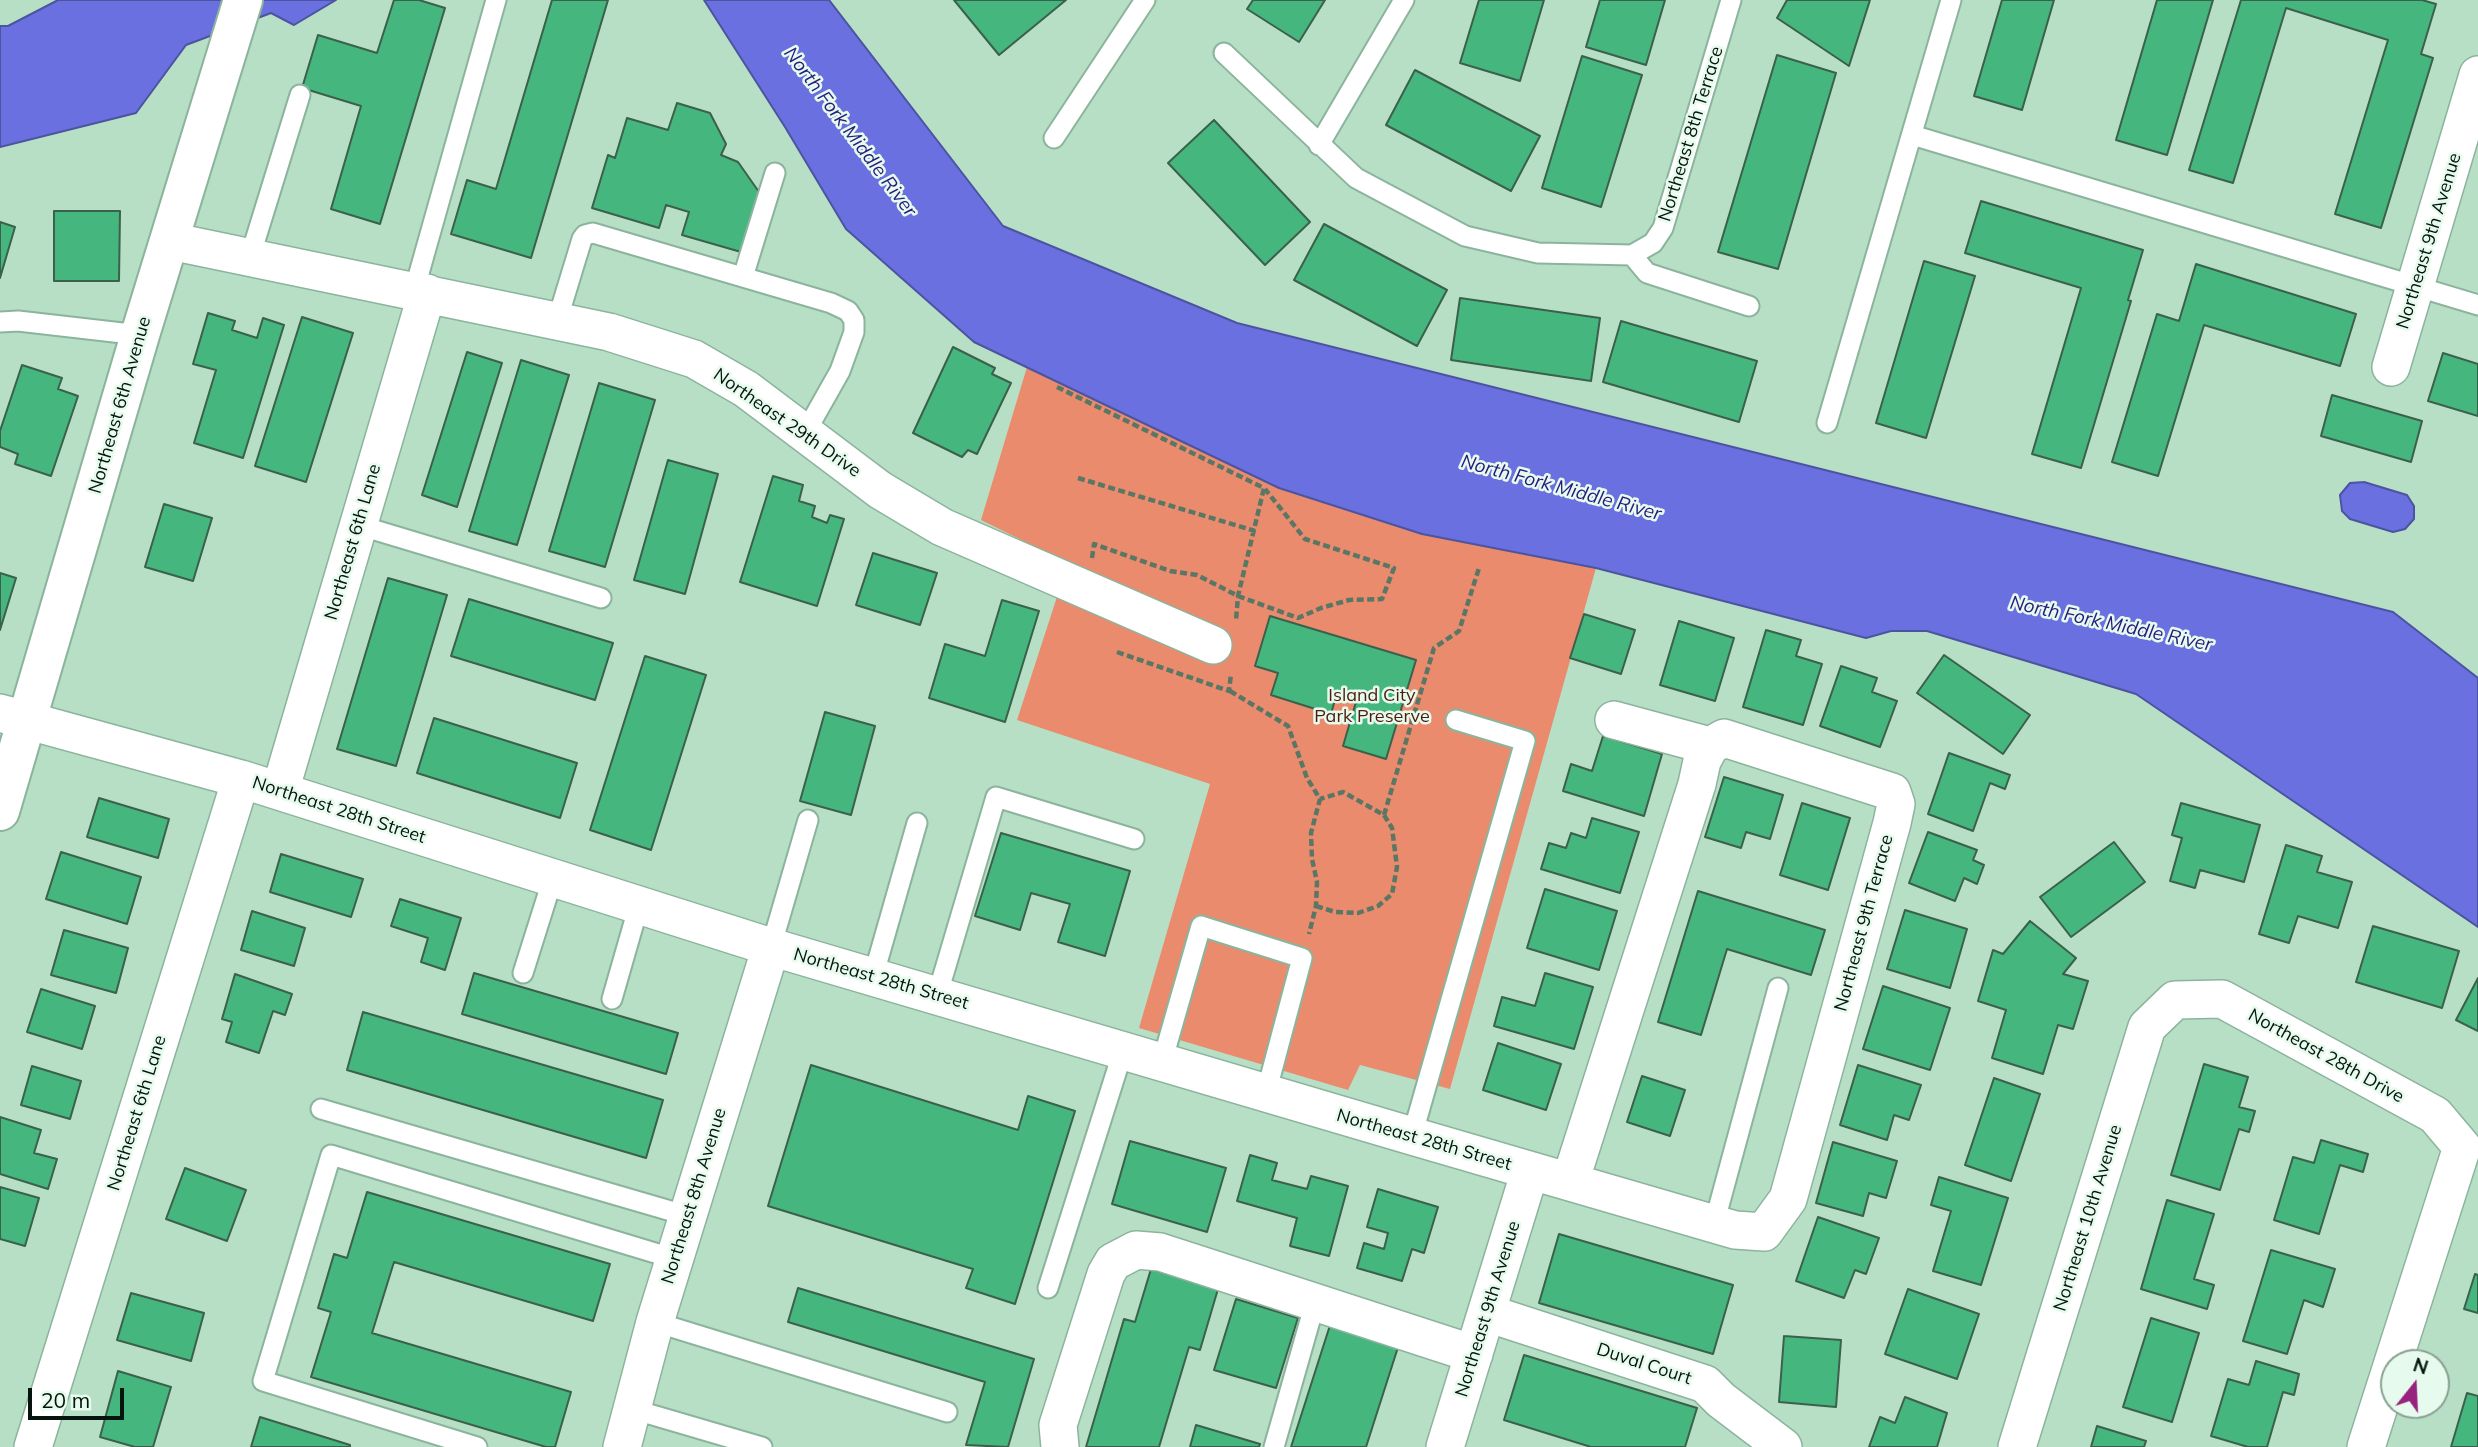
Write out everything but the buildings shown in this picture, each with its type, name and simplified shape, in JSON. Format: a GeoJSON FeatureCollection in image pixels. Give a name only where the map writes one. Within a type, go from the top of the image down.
{"type":"FeatureCollection","features":[{"type":"Feature","properties":{"kind":"street","name":"Northeast 6th Avenue"},"geometry":{"type":"LineString","coordinates":[[0,811],[14,717],[170,242],[243,0]]}},
{"type":"Feature","properties":{"kind":"street","name":"Northeast 9th Avenue"},"geometry":{"type":"LineString","coordinates":[[2391,367],[2478,75]]}},
{"type":"Feature","properties":{"kind":"street","name":"Northeast 29th Drive"},"geometry":{"type":"LineString","coordinates":[[170,242],[609,332],[694,359],[746,389],[880,490],[942,527],[1213,645]]}},
{"type":"Feature","properties":{"kind":"street","name":"Northeast 6th Lane"},"geometry":{"type":"LineString","coordinates":[[280,791],[358,525],[421,292]]}},
{"type":"Feature","properties":{"kind":"street","name":"Northeast 28th Street"},"geometry":{"type":"LineString","coordinates":[[14,717],[241,779],[771,947],[1123,1051],[1735,1230],[1764,1232]]}},
{"type":"Feature","properties":{"kind":"street","name":"Northeast 9th Terrace"},"geometry":{"type":"LineString","coordinates":[[1614,720],[1710,747],[1724,738],[1892,792],[1896,804],[1788,1199],[1764,1232]]}},
{"type":"Feature","properties":{"kind":"street"},"geometry":{"type":"LineString","coordinates":[[1570,1182],[1697,784],[1702,761],[1710,747]]}},
{"type":"Feature","properties":{"kind":"street","name":"Northeast 6th Lane"},"geometry":{"type":"LineString","coordinates":[[33,1447],[241,779]]}},
{"type":"Feature","properties":{"kind":"street","name":"Northeast 8th Avenue"},"geometry":{"type":"LineString","coordinates":[[622,1447],[655,1322],[771,947]]}},
{"type":"Feature","properties":{"kind":"street","name":"Northeast 28th Drive"},"geometry":{"type":"LineString","coordinates":[[2175,1000],[2222,999],[2435,1115],[2462,1147],[2365,1447]]}},
{"type":"Feature","properties":{"kind":"street","name":"Northeast 10th Avenue"},"geometry":{"type":"LineString","coordinates":[[2017,1447],[2147,1027],[2175,1000]]}},
{"type":"Feature","properties":{"kind":"street","name":"Northeast 9th Avenue"},"geometry":{"type":"LineString","coordinates":[[1445,1447],[1531,1171]]}},
{"type":"Feature","properties":{"kind":"street"},"geometry":{"type":"LineString","coordinates":[[1060,1447],[1058,1425],[1106,1273],[1113,1262],[1136,1250],[1160,1252],[1474,1354]]}},
{"type":"Feature","properties":{"kind":"street","name":"Duval Court"},"geometry":{"type":"LineString","coordinates":[[1487,1314],[1705,1384],[1721,1400],[1783,1447]]}},
{"type":"Feature","properties":{"kind":"lane"},"geometry":{"type":"LineString","coordinates":[[421,292],[496,0]]}},
{"type":"Feature","properties":{"kind":"lane"},"geometry":{"type":"LineString","coordinates":[[1054,138],[1145,0]]}},
{"type":"Feature","properties":{"kind":"lane"},"geometry":{"type":"LineString","coordinates":[[1320,145],[1404,0]]}},
{"type":"Feature","properties":{"kind":"lane","name":"Northeast 8th Terrace"},"geometry":{"type":"LineString","coordinates":[[1632,255],[1653,243],[1663,228],[1731,0]]}},
{"type":"Feature","properties":{"kind":"lane"},"geometry":{"type":"LineString","coordinates":[[1827,423],[1951,0]]}},
{"type":"Feature","properties":{"kind":"lane"},"geometry":{"type":"LineString","coordinates":[[1224,53],[1356,178],[1465,236],[1538,253],[1632,255],[1647,273],[1749,306]]}},
{"type":"Feature","properties":{"kind":"lane"},"geometry":{"type":"LineString","coordinates":[[250,257],[300,94]]}},
{"type":"Feature","properties":{"kind":"lane"},"geometry":{"type":"LineString","coordinates":[[1912,135],[2478,305]]}},
{"type":"Feature","properties":{"kind":"lane"},"geometry":{"type":"LineString","coordinates":[[743,277],[775,173]]}},
{"type":"Feature","properties":{"kind":"lane"},"geometry":{"type":"LineString","coordinates":[[558,321],[585,234],[593,233],[848,310],[854,320],[854,332],[840,371],[805,433]]}},
{"type":"Feature","properties":{"kind":"lane"},"geometry":{"type":"LineString","coordinates":[[0,322],[19,320],[140,335]]}},
{"type":"Feature","properties":{"kind":"lane"},"geometry":{"type":"LineString","coordinates":[[358,525],[601,598]]}},
{"type":"Feature","properties":{"kind":"lane"},"geometry":{"type":"LineString","coordinates":[[1412,1136],[1525,741],[1456,720]]}},
{"type":"Feature","properties":{"kind":"lane"},"geometry":{"type":"LineString","coordinates":[[937,996],[996,797],[1133,839]]}},
{"type":"Feature","properties":{"kind":"lane"},"geometry":{"type":"LineString","coordinates":[[771,947],[808,820]]}},
{"type":"Feature","properties":{"kind":"lane"},"geometry":{"type":"LineString","coordinates":[[873,977],[917,823]]}},
{"type":"Feature","properties":{"kind":"lane"},"geometry":{"type":"LineString","coordinates":[[523,973],[553,878]]}},
{"type":"Feature","properties":{"kind":"lane"},"geometry":{"type":"LineString","coordinates":[[612,999],[639,905]]}},
{"type":"Feature","properties":{"kind":"lane"},"geometry":{"type":"LineString","coordinates":[[1162,1062],[1201,926],[1303,958],[1266,1093]]}},
{"type":"Feature","properties":{"kind":"lane"},"geometry":{"type":"LineString","coordinates":[[1714,1224],[1778,988]]}},
{"type":"Feature","properties":{"kind":"lane"},"geometry":{"type":"LineString","coordinates":[[1048,1288],[1123,1051]]}},
{"type":"Feature","properties":{"kind":"lane"},"geometry":{"type":"LineString","coordinates":[[321,1109],[688,1216]]}},
{"type":"Feature","properties":{"kind":"lane"},"geometry":{"type":"LineString","coordinates":[[477,1447],[263,1381],[331,1155],[675,1259]]}},
{"type":"Feature","properties":{"kind":"lane"},"geometry":{"type":"LineString","coordinates":[[1274,1447],[1315,1303]]}},
{"type":"Feature","properties":{"kind":"lane"},"geometry":{"type":"LineString","coordinates":[[655,1322],[947,1412]]}},
{"type":"Feature","properties":{"kind":"lane"},"geometry":{"type":"LineString","coordinates":[[632,1409],[762,1447]]}},
{"type":"Feature","properties":{"kind":"path"},"geometry":{"type":"LineString","coordinates":[[1057,387],[1264,488],[1305,539],[1394,568],[1382,599],[1349,600],[1298,618],[1238,596],[1197,575],[1170,571],[1094,544],[1082,588]]}},
{"type":"Feature","properties":{"kind":"path"},"geometry":{"type":"LineString","coordinates":[[1078,478],[1255,531],[1264,488]]}},
{"type":"Feature","properties":{"kind":"path"},"geometry":{"type":"LineString","coordinates":[[1384,815],[1434,648],[1459,631],[1479,568]]}},
{"type":"Feature","properties":{"kind":"path"},"geometry":{"type":"LineString","coordinates":[[1229,691],[1289,726],[1302,768],[1320,799],[1311,833],[1312,859],[1317,882],[1316,906],[1303,958]]}},
{"type":"Feature","properties":{"kind":"path"},"geometry":{"type":"LineString","coordinates":[[1316,906],[1335,912],[1358,913],[1378,906],[1392,894],[1397,867],[1392,828],[1384,815],[1343,792],[1320,799]]}},
{"type":"Feature","properties":{"kind":"green space","name":"Island City Park Preserve"},"geometry":{"type":"Polygon","coordinates":[[[1027,367],[1279,488],[1422,534],[1596,568],[1450,1089],[1360,1065],[1348,1090],[1139,1028],[1210,784],[1017,720],[1068,563],[981,520],[1027,367]]]}},
{"type":"Feature","properties":{"kind":"water"},"geometry":{"type":"Polygon","coordinates":[[[58,0],[336,0],[294,25],[271,13],[186,45],[136,113],[0,147],[0,26],[8,26],[58,0]]]}},
{"type":"Feature","properties":{"kind":"water","name":"North Fork Middle River"},"geometry":{"type":"Polygon","coordinates":[[[704,0],[829,0],[1003,226],[1237,323],[2393,612],[2478,678],[2478,927],[2136,694],[1927,631],[1891,631],[1866,638],[1596,568],[1422,534],[1279,488],[974,342],[846,229],[704,0]]]}},
{"type":"Feature","properties":{"kind":"water"},"geometry":{"type":"Polygon","coordinates":[[[2364,482],[2407,495],[2414,506],[2414,519],[2405,529],[2393,532],[2350,519],[2342,511],[2340,495],[2350,483],[2364,482]]]}}]}
